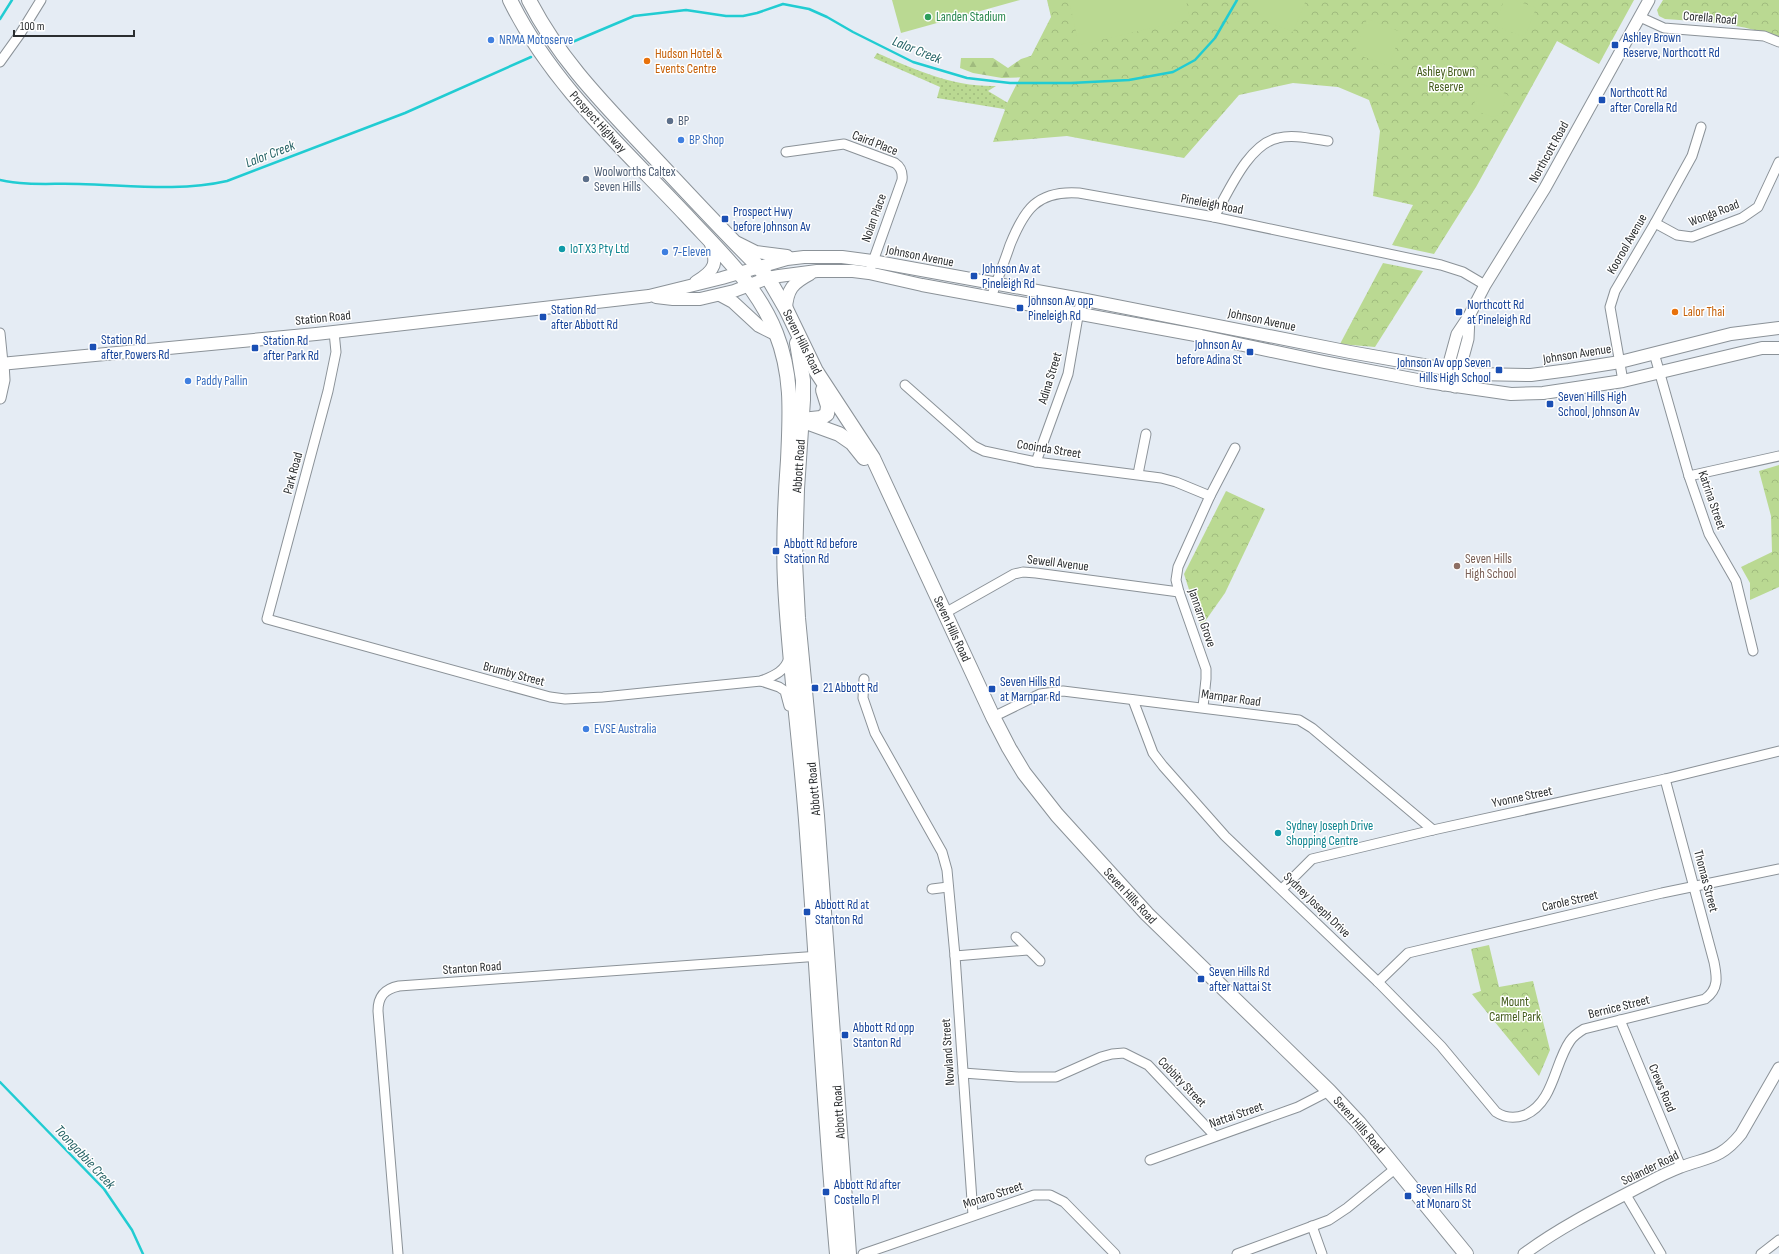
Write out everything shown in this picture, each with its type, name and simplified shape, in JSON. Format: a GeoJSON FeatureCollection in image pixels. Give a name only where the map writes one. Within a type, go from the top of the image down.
{"type":"FeatureCollection","features":[{"type":"Feature","properties":{"kind":"main road","name":"Prospect Highway"},"geometry":{"type":"LineString","coordinates":[[510,0],[554,71],[575,97],[750,285]]}},
{"type":"Feature","properties":{"kind":"main road","name":"Prospect Highway"},"geometry":{"type":"LineString","coordinates":[[529,0],[549,35],[568,63],[595,95],[763,273]]}},
{"type":"Feature","properties":{"kind":"main road"},"geometry":{"type":"LineString","coordinates":[[731,239],[756,252],[804,257]]}},
{"type":"Feature","properties":{"kind":"main road"},"geometry":{"type":"LineString","coordinates":[[689,287],[707,275],[714,265],[715,255],[709,240]]}},
{"type":"Feature","properties":{"kind":"main road","name":"Johnson Avenue"},"geometry":{"type":"LineString","coordinates":[[750,285],[763,273],[787,259],[804,257],[842,257],[922,285],[1201,336],[1443,385],[1493,392],[1525,394],[1623,381],[1762,348],[1779,348]]}},
{"type":"Feature","properties":{"kind":"main road","name":"Johnson Avenue"},"geometry":{"type":"LineString","coordinates":[[740,273],[817,271],[871,267],[996,284],[1446,370],[1508,376],[1531,375],[1620,362],[1731,334],[1779,328]]}},
{"type":"Feature","properties":{"kind":"main road"},"geometry":{"type":"LineString","coordinates":[[786,309],[790,290],[798,280],[817,271]]}},
{"type":"Feature","properties":{"kind":"main road","name":"Station Road"},"geometry":{"type":"LineString","coordinates":[[1,364],[334,332],[649,296],[740,273]]}},
{"type":"Feature","properties":{"kind":"main road","name":"Seven Hills Road"},"geometry":{"type":"LineString","coordinates":[[763,273],[786,309],[816,371],[872,458],[880,478],[911,538],[993,717],[1009,748],[1035,790],[1124,891],[1207,974],[1329,1091],[1359,1123],[1466,1254]]}},
{"type":"Feature","properties":{"kind":"main road","name":"Seven Hills Road"},"geometry":{"type":"LineString","coordinates":[[750,285],[767,313],[777,335]]}},
{"type":"Feature","properties":{"kind":"main road","name":"Station Road"},"geometry":{"type":"LineString","coordinates":[[649,296],[680,299],[700,298],[720,295],[750,285]]}},
{"type":"Feature","properties":{"kind":"main road"},"geometry":{"type":"LineString","coordinates":[[720,295],[733,302],[759,326],[777,335]]}},
{"type":"Feature","properties":{"kind":"main road","name":"Abbott Road"},"geometry":{"type":"LineString","coordinates":[[793,324],[803,380],[796,418],[784,549],[785,580],[799,746],[822,956],[849,1254]]}},
{"type":"Feature","properties":{"kind":"main road","name":"Abbott Road"},"geometry":{"type":"LineString","coordinates":[[777,335],[787,371],[796,418],[797,489],[795,562],[822,956],[837,1254]]}},
{"type":"Feature","properties":{"kind":"main road"},"geometry":{"type":"LineString","coordinates":[[796,418],[821,418],[827,414],[826,398],[816,371]]}},
{"type":"Feature","properties":{"kind":"main road","name":"Seven Hills Road"},"geometry":{"type":"LineString","coordinates":[[796,418],[839,434],[846,439],[880,478]]}},
{"type":"Feature","properties":{"kind":"street"},"geometry":{"type":"LineString","coordinates":[[0,62],[20,34],[41,0]]}},
{"type":"Feature","properties":{"kind":"street","name":"Northcott Road"},"geometry":{"type":"LineString","coordinates":[[1443,385],[1457,334],[1469,316],[1485,285],[1542,194],[1649,0]]}},
{"type":"Feature","properties":{"kind":"street","name":"Corella Road"},"geometry":{"type":"LineString","coordinates":[[1640,17],[1664,28],[1764,36],[1779,42]]}},
{"type":"Feature","properties":{"kind":"street","name":"Koorool Avenue"},"geometry":{"type":"LineString","coordinates":[[1623,381],[1610,307],[1615,291],[1692,156],[1701,127]]}},
{"type":"Feature","properties":{"kind":"street"},"geometry":{"type":"LineString","coordinates":[[1214,217],[1245,164],[1263,143],[1278,138],[1289,137],[1328,141]]}},
{"type":"Feature","properties":{"kind":"street","name":"Caird Place"},"geometry":{"type":"LineString","coordinates":[[786,152],[837,144],[846,145],[895,164],[899,166],[902,173]]}},
{"type":"Feature","properties":{"kind":"street","name":"Wonga Road"},"geometry":{"type":"LineString","coordinates":[[1655,223],[1677,235],[1692,237],[1742,218],[1758,207],[1779,162]]}},
{"type":"Feature","properties":{"kind":"street","name":"Nolan Place"},"geometry":{"type":"LineString","coordinates":[[871,267],[902,180],[902,173]]}},
{"type":"Feature","properties":{"kind":"street","name":"Pineleigh Road"},"geometry":{"type":"LineString","coordinates":[[991,298],[1016,230],[1024,215],[1036,202],[1050,195],[1064,192],[1079,193],[1214,217],[1441,265],[1463,272],[1485,285]]}},
{"type":"Feature","properties":{"kind":"street","name":"Adina Street"},"geometry":{"type":"LineString","coordinates":[[1036,462],[1068,374],[1081,300]]}},
{"type":"Feature","properties":{"kind":"street","name":"Northcott Road"},"geometry":{"type":"LineString","coordinates":[[1455,387],[1468,338],[1469,316]]}},
{"type":"Feature","properties":{"kind":"street","name":"Park Road"},"geometry":{"type":"LineString","coordinates":[[267,619],[328,391],[336,352],[334,332]]}},
{"type":"Feature","properties":{"kind":"street"},"geometry":{"type":"LineString","coordinates":[[0,333],[1,364],[4,380],[0,398]]}},
{"type":"Feature","properties":{"kind":"street","name":"Katrina Street"},"geometry":{"type":"LineString","coordinates":[[1654,353],[1689,476],[1710,534],[1736,581],[1753,651]]}},
{"type":"Feature","properties":{"kind":"street","name":"Cooinda Street"},"geometry":{"type":"LineString","coordinates":[[905,385],[974,446],[984,451],[1036,462],[1138,474],[1176,482],[1210,496]]}},
{"type":"Feature","properties":{"kind":"street"},"geometry":{"type":"LineString","coordinates":[[1138,474],[1146,434]]}},
{"type":"Feature","properties":{"kind":"street","name":"Jannarn Grove"},"geometry":{"type":"LineString","coordinates":[[1203,707],[1206,669],[1176,580],[1178,567],[1210,496],[1235,448]]}},
{"type":"Feature","properties":{"kind":"street"},"geometry":{"type":"LineString","coordinates":[[1689,476],[1779,456]]}},
{"type":"Feature","properties":{"kind":"street","name":"Sewell Avenue"},"geometry":{"type":"LineString","coordinates":[[945,613],[1020,572],[1179,592]]}},
{"type":"Feature","properties":{"kind":"street","name":"Brumby Street"},"geometry":{"type":"LineString","coordinates":[[267,619],[550,697],[565,699],[603,697],[761,681],[783,669],[787,664],[791,650]]}},
{"type":"Feature","properties":{"kind":"street","name":"Nowland Street"},"geometry":{"type":"LineString","coordinates":[[864,679],[863,698],[875,733],[942,852],[946,870],[955,956],[973,1215]]}},
{"type":"Feature","properties":{"kind":"street","name":"Brumby Street"},"geometry":{"type":"LineString","coordinates":[[761,681],[779,687],[785,691],[789,701],[792,726],[799,746]]}},
{"type":"Feature","properties":{"kind":"street","name":"Marnpar Road"},"geometry":{"type":"LineString","coordinates":[[993,717],[1040,694],[1063,691],[1299,720],[1312,728],[1433,830]]}},
{"type":"Feature","properties":{"kind":"street","name":"Sydney Joseph Drive"},"geometry":{"type":"LineString","coordinates":[[1133,700],[1153,753],[1225,836],[1378,982],[1441,1046],[1496,1112],[1502,1116]]}},
{"type":"Feature","properties":{"kind":"street","name":"Yvonne Street"},"geometry":{"type":"LineString","coordinates":[[1282,889],[1312,859],[1433,830],[1665,779],[1779,751]]}},
{"type":"Feature","properties":{"kind":"street","name":"Thomas Street"},"geometry":{"type":"LineString","coordinates":[[1665,779],[1695,887],[1715,969],[1716,985],[1714,991]]}},
{"type":"Feature","properties":{"kind":"street","name":"Carole Street"},"geometry":{"type":"LineString","coordinates":[[1378,982],[1408,953],[1662,893],[1779,869]]}},
{"type":"Feature","properties":{"kind":"street"},"geometry":{"type":"LineString","coordinates":[[932,889],[948,887]]}},
{"type":"Feature","properties":{"kind":"street"},"geometry":{"type":"LineString","coordinates":[[1016,937],[1040,961]]}},
{"type":"Feature","properties":{"kind":"street"},"geometry":{"type":"LineString","coordinates":[[955,956],[1028,950]]}},
{"type":"Feature","properties":{"kind":"street","name":"Stanton Road"},"geometry":{"type":"LineString","coordinates":[[398,1254],[378,1011],[378,1002],[386,991],[399,986],[822,956]]}},
{"type":"Feature","properties":{"kind":"street","name":"Bernice Street"},"geometry":{"type":"LineString","coordinates":[[1502,1116],[1515,1118],[1535,1110],[1542,1102],[1566,1047],[1576,1034],[1584,1029],[1705,999],[1714,991]]}},
{"type":"Feature","properties":{"kind":"street","name":"Crews Road"},"geometry":{"type":"LineString","coordinates":[[1620,1020],[1681,1167]]}},
{"type":"Feature","properties":{"kind":"street","name":"Cobbity Street"},"geometry":{"type":"LineString","coordinates":[[963,1073],[1056,1078],[1102,1057],[1124,1053],[1148,1065],[1214,1136]]}},
{"type":"Feature","properties":{"kind":"street","name":"Solander Road"},"geometry":{"type":"LineString","coordinates":[[1524,1254],[1556,1232],[1626,1195],[1681,1167],[1714,1157],[1733,1144],[1741,1134],[1779,1068]]}},
{"type":"Feature","properties":{"kind":"street","name":"Nattai Street"},"geometry":{"type":"LineString","coordinates":[[1150,1160],[1298,1107],[1329,1091]]}},
{"type":"Feature","properties":{"kind":"street"},"geometry":{"type":"LineString","coordinates":[[1237,1254],[1329,1220],[1347,1208],[1396,1168]]}},
{"type":"Feature","properties":{"kind":"street","name":"Monaro Street"},"geometry":{"type":"LineString","coordinates":[[863,1254],[1034,1195],[1050,1195],[1064,1202],[1114,1254]]}},
{"type":"Feature","properties":{"kind":"street"},"geometry":{"type":"LineString","coordinates":[[1626,1195],[1661,1254]]}},
{"type":"Feature","properties":{"kind":"street"},"geometry":{"type":"LineString","coordinates":[[1312,1226],[1322,1254]]}},
{"type":"Feature","properties":{"kind":"street"},"geometry":{"type":"LineString","coordinates":[[1761,1254],[1779,1240]]}},
{"type":"Feature","properties":{"kind":"green space","name":"Landen Stadium"},"geometry":{"type":"Polygon","coordinates":[[[892,0],[1020,0],[901,33],[892,0]]]}},
{"type":"Feature","properties":{"kind":"green space","name":"Ashley Brown Reserve"},"geometry":{"type":"Polygon","coordinates":[[[1047,0],[1634,0],[1599,64],[1557,41],[1476,187],[1434,254],[1392,245],[1413,205],[1373,196],[1380,131],[1369,100],[1338,87],[1293,83],[1239,95],[1184,158],[1067,136],[993,142],[1005,110],[1004,109],[1051,17],[1047,0]]]}},
{"type":"Feature","properties":{"kind":"green space"},"geometry":{"type":"Polygon","coordinates":[[[1069,0],[1186,0],[1190,19],[1079,45],[1069,0]]]}},
{"type":"Feature","properties":{"kind":"green space"},"geometry":{"type":"Polygon","coordinates":[[[1261,0],[1306,0],[1293,32],[1268,22],[1259,4],[1261,0]]]}},
{"type":"Feature","properties":{"kind":"green space"},"geometry":{"type":"Polygon","coordinates":[[[1504,0],[1515,0],[1536,8],[1527,32],[1521,36],[1495,26],[1504,0]]]}},
{"type":"Feature","properties":{"kind":"green space"},"geometry":{"type":"Polygon","coordinates":[[[1663,0],[1779,0],[1779,38],[1737,26],[1709,22],[1665,19],[1659,16],[1657,10],[1663,0]]]}},
{"type":"Feature","properties":{"kind":"green space"},"geometry":{"type":"Polygon","coordinates":[[[1367,19],[1401,32],[1389,66],[1359,55],[1356,48],[1367,19]]]}},
{"type":"Feature","properties":{"kind":"green space"},"geometry":{"type":"Polygon","coordinates":[[[877,53],[935,76],[965,84],[996,86],[988,91],[1008,103],[1004,109],[937,98],[940,87],[874,58],[877,53]]]}},
{"type":"Feature","properties":{"kind":"green space"},"geometry":{"type":"Polygon","coordinates":[[[1040,53],[1109,74],[1002,78],[973,73],[960,68],[961,58],[993,58],[1008,68],[1021,59],[1040,53]]]}},
{"type":"Feature","properties":{"kind":"green space"},"geometry":{"type":"Polygon","coordinates":[[[1482,84],[1508,95],[1499,115],[1492,117],[1472,109],[1482,84]]]}},
{"type":"Feature","properties":{"kind":"green space"},"geometry":{"type":"Polygon","coordinates":[[[1383,263],[1423,271],[1375,347],[1340,344],[1383,263]]]}},
{"type":"Feature","properties":{"kind":"green space"},"geometry":{"type":"Polygon","coordinates":[[[1779,465],[1779,587],[1750,600],[1750,583],[1741,567],[1772,552],[1771,516],[1759,471],[1779,465]]]}},
{"type":"Feature","properties":{"kind":"green space"},"geometry":{"type":"Polygon","coordinates":[[[1226,491],[1265,509],[1225,593],[1201,627],[1184,574],[1226,491]]]}},
{"type":"Feature","properties":{"kind":"green space","name":"Mount Carmel Park"},"geometry":{"type":"Polygon","coordinates":[[[1489,945],[1499,987],[1533,981],[1550,1050],[1539,1076],[1472,994],[1481,991],[1471,949],[1489,945]]]}},
{"type":"Feature","properties":{"kind":"waterway"},"geometry":{"type":"LineString","coordinates":[[0,19],[12,0]]}},
{"type":"Feature","properties":{"kind":"waterway","name":"Lalor Creek"},"geometry":{"type":"LineString","coordinates":[[570,43],[634,16],[686,10],[726,16],[743,16],[783,4],[809,9],[827,17],[853,32],[913,62],[967,78],[1010,83],[1071,83],[1129,80],[1173,72],[1195,60],[1215,38],[1237,0]]}},
{"type":"Feature","properties":{"kind":"waterway","name":"Lalor Creek"},"geometry":{"type":"LineString","coordinates":[[0,180],[30,184],[153,187],[191,186],[227,181],[405,113],[531,57]]}},
{"type":"Feature","properties":{"kind":"waterway","name":"Toongabbie Creek"},"geometry":{"type":"LineString","coordinates":[[0,1082],[104,1189],[132,1230],[143,1254]]}},
{"type":"Feature","properties":{"kind":"place","name":"Landen Stadium"},"geometry":{"type":"Point","coordinates":[928,17]}},
{"type":"Feature","properties":{"kind":"place","name":"NRMA Motoserve"},"geometry":{"type":"Point","coordinates":[491,40]}},
{"type":"Feature","properties":{"kind":"place","name":"Ashley Brown Reserve, Northcott Rd"},"geometry":{"type":"Point","coordinates":[1615,45]}},
{"type":"Feature","properties":{"kind":"place","name":"Hudson Hotel & Events Centre"},"geometry":{"type":"Point","coordinates":[647,61]}},
{"type":"Feature","properties":{"kind":"place","name":"Northcott Rd after Corella Rd"},"geometry":{"type":"Point","coordinates":[1602,100]}},
{"type":"Feature","properties":{"kind":"place","name":"BP"},"geometry":{"type":"Point","coordinates":[670,121]}},
{"type":"Feature","properties":{"kind":"place","name":"BP Shop"},"geometry":{"type":"Point","coordinates":[681,140]}},
{"type":"Feature","properties":{"kind":"place","name":"Woolworths Caltex Seven Hills"},"geometry":{"type":"Point","coordinates":[586,179]}},
{"type":"Feature","properties":{"kind":"place","name":"Prospect Hwy before Johnson Av"},"geometry":{"type":"Point","coordinates":[725,219]}},
{"type":"Feature","properties":{"kind":"place","name":"IoT X3 Pty Ltd"},"geometry":{"type":"Point","coordinates":[562,249]}},
{"type":"Feature","properties":{"kind":"place","name":"7-Eleven"},"geometry":{"type":"Point","coordinates":[665,252]}},
{"type":"Feature","properties":{"kind":"place","name":"Johnson Av at Pineleigh Rd"},"geometry":{"type":"Point","coordinates":[974,276]}},
{"type":"Feature","properties":{"kind":"place","name":"Johnson Av opp Pineleigh Rd"},"geometry":{"type":"Point","coordinates":[1020,308]}},
{"type":"Feature","properties":{"kind":"place","name":"Northcott Rd at Pineleigh Rd"},"geometry":{"type":"Point","coordinates":[1459,312]}},
{"type":"Feature","properties":{"kind":"place","name":"Lalor Thai"},"geometry":{"type":"Point","coordinates":[1675,312]}},
{"type":"Feature","properties":{"kind":"place","name":"Station Rd after Abbott Rd"},"geometry":{"type":"Point","coordinates":[543,317]}},
{"type":"Feature","properties":{"kind":"place","name":"Station Rd after Powers Rd"},"geometry":{"type":"Point","coordinates":[93,347]}},
{"type":"Feature","properties":{"kind":"place","name":"Station Rd after Park Rd"},"geometry":{"type":"Point","coordinates":[255,348]}},
{"type":"Feature","properties":{"kind":"place","name":"Johnson Av before Adina St"},"geometry":{"type":"Point","coordinates":[1250,352]}},
{"type":"Feature","properties":{"kind":"place","name":"Johnson Av opp Seven Hills High School"},"geometry":{"type":"Point","coordinates":[1499,370]}},
{"type":"Feature","properties":{"kind":"place","name":"Paddy Pallin"},"geometry":{"type":"Point","coordinates":[188,381]}},
{"type":"Feature","properties":{"kind":"place","name":"Seven Hills High School, Johnson Av"},"geometry":{"type":"Point","coordinates":[1550,404]}},
{"type":"Feature","properties":{"kind":"place","name":"Abbott Rd before Station Rd"},"geometry":{"type":"Point","coordinates":[776,551]}},
{"type":"Feature","properties":{"kind":"place","name":"Seven Hills High School"},"geometry":{"type":"Point","coordinates":[1457,566]}},
{"type":"Feature","properties":{"kind":"place","name":"21 Abbott Rd"},"geometry":{"type":"Point","coordinates":[815,688]}},
{"type":"Feature","properties":{"kind":"place","name":"Seven Hills Rd at Marnpar Rd"},"geometry":{"type":"Point","coordinates":[992,689]}},
{"type":"Feature","properties":{"kind":"place","name":"EVSE Australia"},"geometry":{"type":"Point","coordinates":[586,729]}},
{"type":"Feature","properties":{"kind":"place","name":"Sydney Joseph Drive Shopping Centre"},"geometry":{"type":"Point","coordinates":[1278,833]}},
{"type":"Feature","properties":{"kind":"place","name":"Abbott Rd at Stanton Rd"},"geometry":{"type":"Point","coordinates":[807,912]}},
{"type":"Feature","properties":{"kind":"place","name":"Seven Hills Rd after Nattai St"},"geometry":{"type":"Point","coordinates":[1201,979]}},
{"type":"Feature","properties":{"kind":"place","name":"Abbott Rd opp Stanton Rd"},"geometry":{"type":"Point","coordinates":[845,1035]}},
{"type":"Feature","properties":{"kind":"place","name":"Abbott Rd after Costello Pl"},"geometry":{"type":"Point","coordinates":[826,1192]}},
{"type":"Feature","properties":{"kind":"place","name":"Seven Hills Rd at Monaro St"},"geometry":{"type":"Point","coordinates":[1408,1196]}}]}
